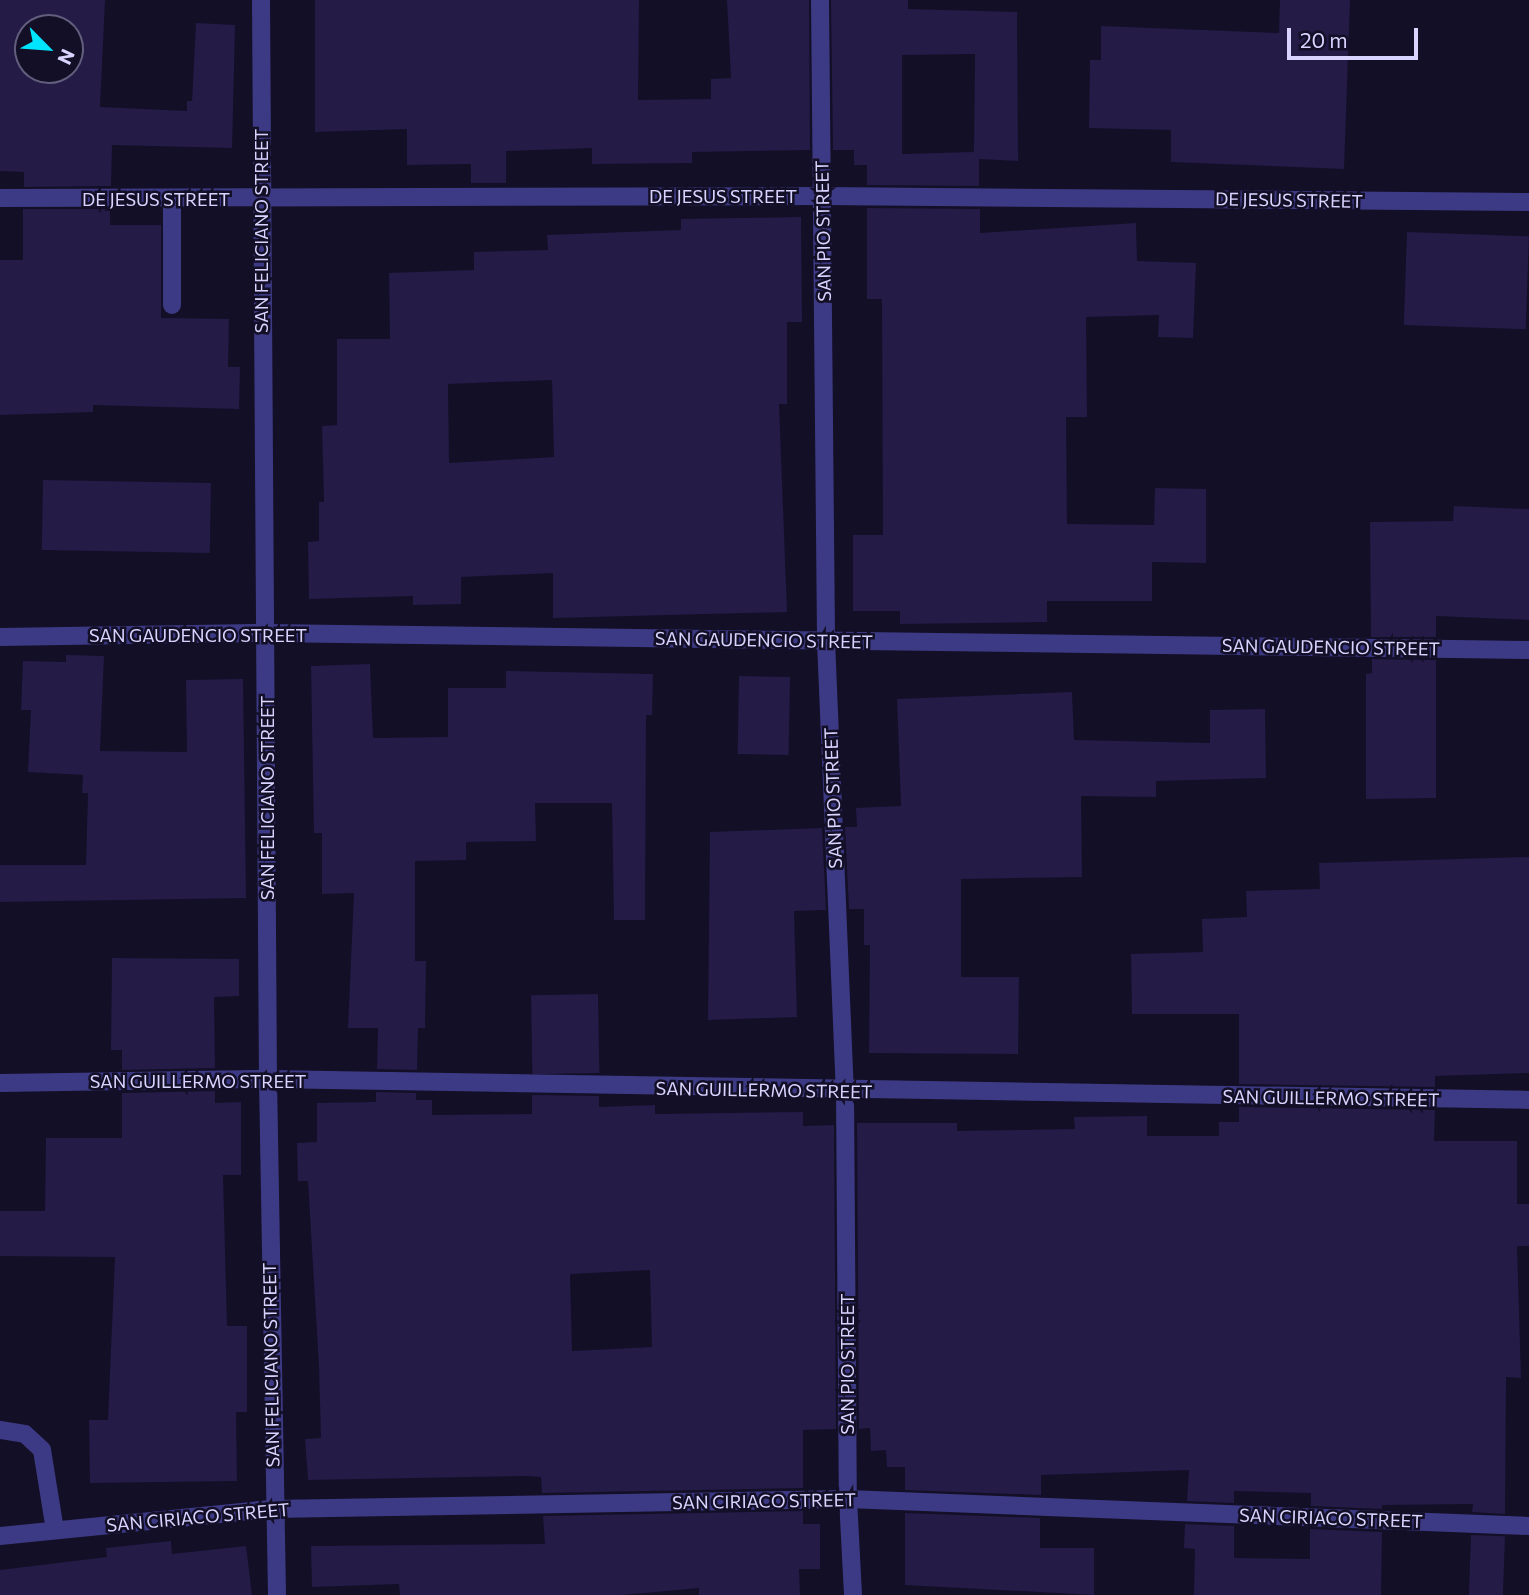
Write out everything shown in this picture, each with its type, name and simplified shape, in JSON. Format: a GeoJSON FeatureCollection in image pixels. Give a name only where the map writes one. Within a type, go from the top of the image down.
{"type":"FeatureCollection","features":[{"type":"Feature","properties":{"kind":"street","name":"SAN FELICIANO STREET"},"geometry":{"type":"LineString","coordinates":[[261,0],[259,199],[267,633],[272,1509],[277,1595]]}},
{"type":"Feature","properties":{"kind":"street","name":"SAN PIO STREET"},"geometry":{"type":"LineString","coordinates":[[820,0],[826,641],[845,1092],[848,1499],[853,1595]]}},
{"type":"Feature","properties":{"kind":"street","name":"DE JESUS STREET"},"geometry":{"type":"LineString","coordinates":[[0,198],[823,196],[1529,202]]}},
{"type":"Feature","properties":{"kind":"street"},"geometry":{"type":"LineString","coordinates":[[172,199],[172,305]]}},
{"type":"Feature","properties":{"kind":"street","name":"SAN GAUDENCIO STREET"},"geometry":{"type":"LineString","coordinates":[[0,637],[267,633],[1529,650]]}},
{"type":"Feature","properties":{"kind":"street","name":"SAN GUILLERMO STREET"},"geometry":{"type":"LineString","coordinates":[[0,1083],[268,1079],[845,1092],[1529,1100]]}},
{"type":"Feature","properties":{"kind":"street"},"geometry":{"type":"LineString","coordinates":[[0,1430],[25,1434],[42,1450],[55,1531]]}},
{"type":"Feature","properties":{"kind":"street","name":"SAN CIRIACO STREET"},"geometry":{"type":"LineString","coordinates":[[0,1536],[272,1509],[848,1499],[1529,1526]]}},
{"type":"Feature","properties":{"kind":"building"},"geometry":{"type":"Polygon","coordinates":[[[0,0],[105,0],[100,107],[187,111],[187,101],[192,101],[196,23],[235,25],[232,148],[112,145],[111,186],[24,187],[24,172],[0,171],[0,0]]]}},
{"type":"Feature","properties":{"kind":"building"},"geometry":{"type":"Polygon","coordinates":[[[315,0],[639,0],[638,100],[711,99],[711,79],[731,78],[727,0],[809,0],[810,150],[692,152],[692,163],[592,164],[592,148],[506,151],[506,183],[471,183],[471,164],[407,165],[407,129],[315,132],[315,0]]]}},
{"type":"Feature","properties":{"kind":"building"},"geometry":{"type":"Polygon","coordinates":[[[831,0],[908,0],[908,9],[1017,12],[1018,161],[979,159],[979,186],[867,185],[867,165],[854,165],[854,150],[833,150],[831,0]],[[975,54],[902,55],[902,154],[974,152],[975,54]]]}},
{"type":"Feature","properties":{"kind":"building"},"geometry":{"type":"Polygon","coordinates":[[[1280,0],[1350,0],[1344,169],[1171,162],[1171,130],[1089,128],[1090,60],[1101,60],[1101,26],[1279,33],[1280,0]]]}},
{"type":"Feature","properties":{"kind":"building"},"geometry":{"type":"Polygon","coordinates":[[[867,208],[980,209],[980,233],[1136,223],[1137,261],[1196,263],[1193,338],[1158,337],[1159,315],[1086,317],[1087,417],[1066,417],[1067,524],[1154,525],[1155,488],[1206,489],[1206,563],[1152,562],[1152,601],[1047,601],[1047,622],[900,624],[900,611],[853,611],[853,535],[883,535],[882,299],[867,299],[867,208]]]}},
{"type":"Feature","properties":{"kind":"building"},"geometry":{"type":"Polygon","coordinates":[[[23,209],[110,209],[110,225],[161,225],[161,318],[229,319],[228,367],[240,367],[239,409],[93,405],[93,412],[0,415],[0,260],[23,260],[23,209]]]}},
{"type":"Feature","properties":{"kind":"building"},"geometry":{"type":"Polygon","coordinates":[[[801,217],[802,322],[787,322],[787,404],[779,404],[787,612],[553,618],[553,573],[461,577],[461,604],[413,605],[413,596],[309,599],[308,542],[319,541],[319,502],[324,502],[322,426],[337,425],[337,339],[390,339],[389,273],[474,270],[474,252],[548,250],[547,235],[681,230],[681,219],[801,217]],[[552,380],[448,384],[449,463],[554,457],[552,380]]]}},
{"type":"Feature","properties":{"kind":"building"},"geometry":{"type":"Polygon","coordinates":[[[1407,232],[1529,236],[1526,329],[1404,325],[1407,232]]]}},
{"type":"Feature","properties":{"kind":"building"},"geometry":{"type":"Polygon","coordinates":[[[43,480],[211,483],[210,553],[42,550],[43,480]]]}},
{"type":"Feature","properties":{"kind":"building"},"geometry":{"type":"Polygon","coordinates":[[[1454,506],[1529,509],[1529,620],[1436,616],[1436,637],[1371,637],[1370,522],[1453,521],[1454,506]]]}},
{"type":"Feature","properties":{"kind":"building"},"geometry":{"type":"Polygon","coordinates":[[[66,655],[104,656],[100,751],[187,752],[186,680],[243,679],[246,898],[0,902],[0,865],[86,865],[88,793],[82,793],[83,775],[28,772],[31,710],[21,710],[23,661],[66,662],[66,655]]]}},
{"type":"Feature","properties":{"kind":"building"},"geometry":{"type":"Polygon","coordinates":[[[1372,659],[1436,660],[1436,798],[1366,799],[1366,674],[1372,673],[1372,659]]]}},
{"type":"Feature","properties":{"kind":"building"},"geometry":{"type":"Polygon","coordinates":[[[370,664],[373,738],[448,737],[448,688],[506,688],[506,671],[653,674],[652,715],[646,715],[645,920],[614,920],[612,803],[535,803],[536,841],[466,842],[466,860],[415,861],[415,961],[426,961],[425,1028],[418,1028],[417,1070],[377,1069],[378,1028],[348,1028],[354,893],[322,894],[322,833],[314,833],[311,666],[370,664]]]}},
{"type":"Feature","properties":{"kind":"building"},"geometry":{"type":"Polygon","coordinates":[[[739,676],[790,677],[789,755],[738,754],[739,676]]]}},
{"type":"Feature","properties":{"kind":"building"},"geometry":{"type":"Polygon","coordinates":[[[1072,692],[1074,740],[1210,743],[1210,710],[1265,709],[1266,778],[1156,781],[1156,797],[1081,796],[1082,877],[961,879],[961,977],[1019,977],[1018,1054],[869,1053],[870,945],[864,945],[864,909],[849,909],[845,827],[857,827],[856,808],[901,806],[897,699],[1072,692]]]}},
{"type":"Feature","properties":{"kind":"building"},"geometry":{"type":"Polygon","coordinates":[[[822,828],[826,910],[794,911],[797,1017],[708,1020],[710,832],[822,828]]]}},
{"type":"Feature","properties":{"kind":"building"},"geometry":{"type":"Polygon","coordinates":[[[1529,857],[1529,1073],[1435,1076],[1435,1087],[1239,1084],[1239,1014],[1132,1014],[1131,954],[1203,952],[1202,919],[1247,917],[1246,891],[1320,889],[1319,863],[1529,857]]]}},
{"type":"Feature","properties":{"kind":"building"},"geometry":{"type":"Polygon","coordinates":[[[112,958],[239,959],[239,996],[214,997],[215,1068],[122,1070],[122,1050],[111,1050],[112,958]]]}},
{"type":"Feature","properties":{"kind":"building"},"geometry":{"type":"Polygon","coordinates":[[[598,994],[599,1073],[532,1074],[531,995],[598,994]]]}},
{"type":"Feature","properties":{"kind":"building"},"geometry":{"type":"Polygon","coordinates":[[[215,1091],[215,1103],[241,1102],[241,1175],[223,1175],[227,1326],[247,1326],[247,1412],[236,1412],[237,1481],[90,1483],[89,1420],[108,1420],[115,1257],[0,1256],[0,1211],[45,1211],[46,1138],[122,1138],[122,1093],[215,1091]]]}},
{"type":"Feature","properties":{"kind":"building"},"geometry":{"type":"Polygon","coordinates":[[[376,1092],[416,1093],[416,1100],[432,1100],[432,1115],[532,1114],[532,1095],[599,1096],[599,1107],[655,1105],[655,1114],[803,1112],[803,1126],[834,1125],[836,1429],[803,1430],[803,1488],[542,1493],[541,1477],[526,1476],[308,1480],[305,1439],[321,1438],[319,1367],[308,1181],[298,1181],[297,1143],[317,1142],[317,1103],[376,1102],[376,1092]],[[650,1270],[570,1274],[572,1351],[652,1347],[650,1270]]]}},
{"type":"Feature","properties":{"kind":"building"},"geometry":{"type":"Polygon","coordinates":[[[1239,1107],[1435,1110],[1434,1141],[1517,1141],[1517,1204],[1529,1204],[1529,1246],[1517,1246],[1521,1378],[1506,1377],[1505,1514],[1472,1512],[1473,1504],[1382,1505],[1382,1509],[1311,1506],[1311,1493],[1234,1491],[1234,1503],[1187,1501],[1189,1470],[1041,1475],[1041,1495],[905,1490],[905,1467],[887,1467],[886,1450],[871,1451],[870,1428],[859,1429],[857,1123],[957,1123],[957,1131],[1075,1129],[1074,1117],[1147,1116],[1147,1136],[1219,1136],[1219,1122],[1239,1122],[1239,1107]]]}},
{"type":"Feature","properties":{"kind":"building"},"geometry":{"type":"Polygon","coordinates":[[[803,1511],[803,1524],[820,1524],[820,1569],[799,1569],[800,1595],[699,1595],[699,1588],[623,1595],[400,1595],[399,1584],[312,1587],[311,1546],[545,1544],[543,1516],[803,1511]]]}},
{"type":"Feature","properties":{"kind":"building"},"geometry":{"type":"Polygon","coordinates":[[[905,1513],[1040,1518],[1040,1548],[1094,1548],[1094,1595],[905,1585],[905,1513]]]}},
{"type":"Feature","properties":{"kind":"building"},"geometry":{"type":"Polygon","coordinates":[[[1185,1524],[1234,1526],[1234,1558],[1310,1559],[1310,1529],[1382,1532],[1381,1595],[1194,1595],[1195,1549],[1184,1548],[1185,1524]]]}},
{"type":"Feature","properties":{"kind":"building"},"geometry":{"type":"Polygon","coordinates":[[[1471,1535],[1505,1536],[1503,1595],[1469,1595],[1471,1535]]]}},
{"type":"Feature","properties":{"kind":"building"},"geometry":{"type":"Polygon","coordinates":[[[171,1541],[172,1554],[246,1546],[252,1595],[0,1595],[0,1570],[107,1557],[106,1548],[171,1541]]]}}]}
